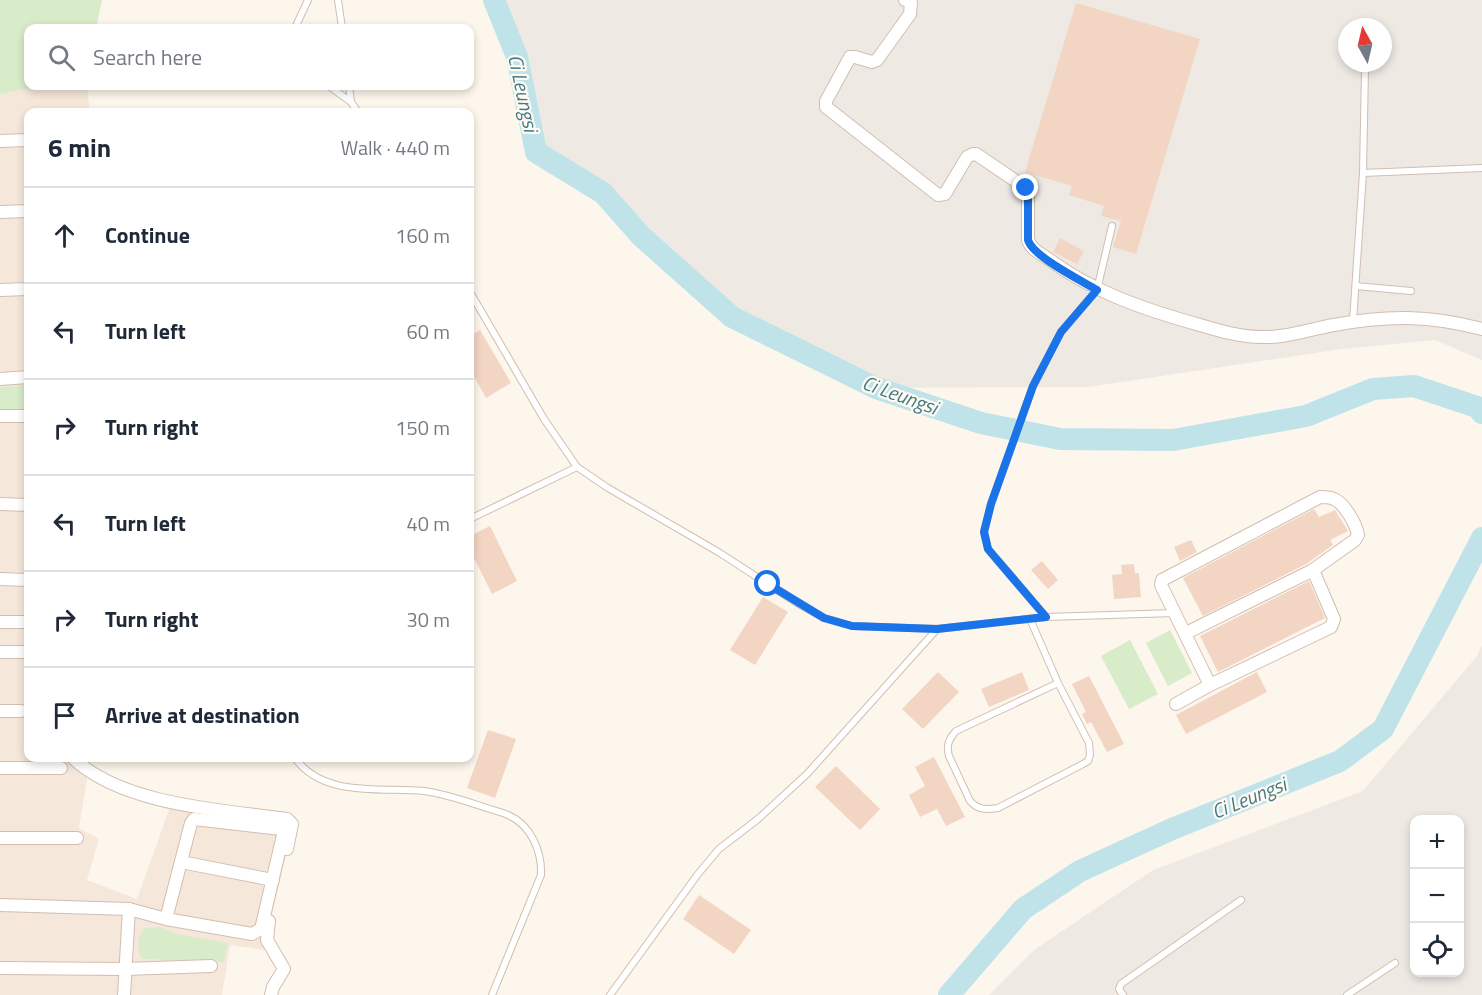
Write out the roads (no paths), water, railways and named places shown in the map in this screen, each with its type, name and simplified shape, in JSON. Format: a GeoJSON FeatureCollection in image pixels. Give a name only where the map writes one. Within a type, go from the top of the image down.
{"type":"FeatureCollection","features":[{"type":"Feature","properties":{"kind":"street"},"geometry":{"type":"LineString","coordinates":[[905,0],[910,3],[910,14],[877,60],[872,62],[855,57],[848,59],[826,101],[826,107],[938,195],[945,194],[966,157],[973,154],[1023,184],[1028,193],[1030,247],[1063,271],[1097,290],[1176,318],[1244,336],[1274,337],[1375,318],[1428,318],[1482,328]]}},
{"type":"Feature","properties":{"kind":"street"},"geometry":{"type":"LineString","coordinates":[[0,141],[24,140]]}},
{"type":"Feature","properties":{"kind":"street"},"geometry":{"type":"LineString","coordinates":[[0,212],[24,211]]}},
{"type":"Feature","properties":{"kind":"street"},"geometry":{"type":"LineString","coordinates":[[0,290],[24,289]]}},
{"type":"Feature","properties":{"kind":"street"},"geometry":{"type":"LineString","coordinates":[[0,379],[24,377]]}},
{"type":"Feature","properties":{"kind":"street"},"geometry":{"type":"LineString","coordinates":[[0,416],[24,416]]}},
{"type":"Feature","properties":{"kind":"street"},"geometry":{"type":"LineString","coordinates":[[1186,633],[1313,570],[1355,540],[1358,535],[1357,529],[1340,503],[1332,497],[1320,497],[1163,579],[1161,585],[1210,685]]}},
{"type":"Feature","properties":{"kind":"street"},"geometry":{"type":"LineString","coordinates":[[0,504],[24,505]]}},
{"type":"Feature","properties":{"kind":"street"},"geometry":{"type":"LineString","coordinates":[[1176,704],[1210,685],[1331,627],[1334,619],[1313,570]]}},
{"type":"Feature","properties":{"kind":"street"},"geometry":{"type":"LineString","coordinates":[[0,579],[24,580]]}},
{"type":"Feature","properties":{"kind":"street"},"geometry":{"type":"LineString","coordinates":[[0,622],[24,622]]}},
{"type":"Feature","properties":{"kind":"street"},"geometry":{"type":"LineString","coordinates":[[0,652],[24,652]]}},
{"type":"Feature","properties":{"kind":"street"},"geometry":{"type":"LineString","coordinates":[[0,711],[21,711]]}},
{"type":"Feature","properties":{"kind":"street"},"geometry":{"type":"LineString","coordinates":[[77,762],[90,772],[114,784],[161,799],[290,820],[292,829],[266,935],[284,969],[271,995]]}},
{"type":"Feature","properties":{"kind":"street"},"geometry":{"type":"LineString","coordinates":[[0,768],[62,768]]}},
{"type":"Feature","properties":{"kind":"street"},"geometry":{"type":"LineString","coordinates":[[0,905],[129,909],[166,919],[252,934],[261,929],[282,835],[281,829],[194,819],[191,823],[166,919]]}},
{"type":"Feature","properties":{"kind":"street"},"geometry":{"type":"LineString","coordinates":[[0,838],[77,838]]}},
{"type":"Feature","properties":{"kind":"street"},"geometry":{"type":"LineString","coordinates":[[181,862],[273,880]]}},
{"type":"Feature","properties":{"kind":"street"},"geometry":{"type":"LineString","coordinates":[[124,995],[129,909]]}},
{"type":"Feature","properties":{"kind":"street"},"geometry":{"type":"LineString","coordinates":[[0,968],[125,969],[211,966]]}},
{"type":"Feature","properties":{"kind":"lane"},"geometry":{"type":"LineString","coordinates":[[297,24],[308,0]]}},
{"type":"Feature","properties":{"kind":"lane"},"geometry":{"type":"LineString","coordinates":[[338,0],[341,24]]}},
{"type":"Feature","properties":{"kind":"lane"},"geometry":{"type":"LineString","coordinates":[[1353,322],[1363,173],[1365,72]]}},
{"type":"Feature","properties":{"kind":"lane"},"geometry":{"type":"LineString","coordinates":[[334,90],[355,108]]}},
{"type":"Feature","properties":{"kind":"lane"},"geometry":{"type":"LineString","coordinates":[[350,90],[351,102]]}},
{"type":"Feature","properties":{"kind":"lane"},"geometry":{"type":"LineString","coordinates":[[1363,173],[1482,168]]}},
{"type":"Feature","properties":{"kind":"lane"},"geometry":{"type":"LineString","coordinates":[[1046,617],[988,549],[984,532],[991,504],[1033,386],[1061,332],[1097,290],[1112,226]]}},
{"type":"Feature","properties":{"kind":"lane"},"geometry":{"type":"LineString","coordinates":[[1356,286],[1412,291]]}},
{"type":"Feature","properties":{"kind":"lane"},"geometry":{"type":"LineString","coordinates":[[474,299],[544,419],[577,467],[824,618],[852,626],[937,629],[1046,617],[1176,613]]}},
{"type":"Feature","properties":{"kind":"lane"},"geometry":{"type":"LineString","coordinates":[[474,517],[577,467]]}},
{"type":"Feature","properties":{"kind":"lane"},"geometry":{"type":"LineString","coordinates":[[1030,619],[1089,743],[1088,761],[998,808],[989,810],[974,806],[949,756],[947,748],[950,739],[956,731],[1058,682]]}},
{"type":"Feature","properties":{"kind":"lane"},"geometry":{"type":"LineString","coordinates":[[610,995],[698,874],[719,849],[758,819],[807,774],[937,629]]}},
{"type":"Feature","properties":{"kind":"lane"},"geometry":{"type":"LineString","coordinates":[[299,762],[309,771],[334,785],[424,791],[452,796],[508,815],[527,830],[539,852],[541,875],[492,995]]}},
{"type":"Feature","properties":{"kind":"lane"},"geometry":{"type":"LineString","coordinates":[[1124,995],[1119,989],[1121,984],[1241,900]]}},
{"type":"Feature","properties":{"kind":"lane"},"geometry":{"type":"LineString","coordinates":[[1347,995],[1395,963]]}},
{"type":"Feature","properties":{"kind":"waterway","name":"Ci Leungsi"},"geometry":{"type":"LineString","coordinates":[[494,0],[517,57],[536,152],[603,193],[641,236],[732,317],[876,388],[981,423],[1060,439],[1173,440],[1306,416],[1373,389],[1414,386],[1477,407],[1482,413]]}},
{"type":"Feature","properties":{"kind":"waterway","name":"Ci Leungsi"},"geometry":{"type":"LineString","coordinates":[[949,995],[1023,909],[1080,871],[1172,829],[1340,761],[1383,729],[1482,538]]}}]}
